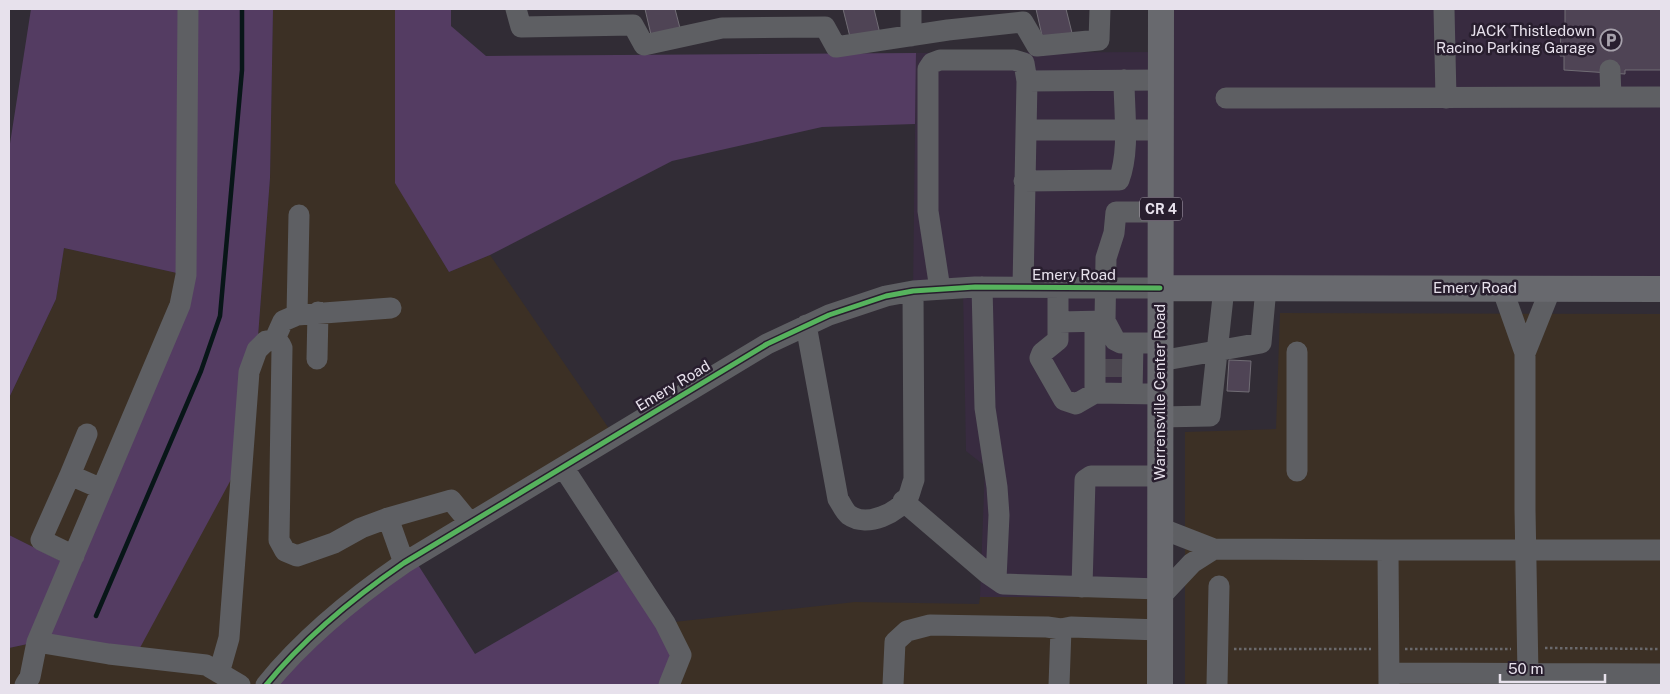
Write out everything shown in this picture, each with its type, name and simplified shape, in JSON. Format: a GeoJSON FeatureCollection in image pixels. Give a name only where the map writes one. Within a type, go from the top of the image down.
{"type":"FeatureCollection","features":[{"type":"Feature","properties":{"kind":"main road","name":"Warrensville Center Road"},"geometry":{"type":"LineString","coordinates":[[1160,685],[1162,9]]}},
{"type":"Feature","properties":{"kind":"main road","name":"Emery Road"},"geometry":{"type":"LineString","coordinates":[[1160,288],[1661,289]]}},
{"type":"Feature","properties":{"kind":"street"},"geometry":{"type":"LineString","coordinates":[[25,685],[30,677],[37,642],[180,305],[186,275],[188,9]]}},
{"type":"Feature","properties":{"kind":"street"},"geometry":{"type":"LineString","coordinates":[[516,9],[521,27],[634,25],[644,45],[720,18],[825,27],[836,47],[1022,22],[1037,46],[1099,40],[1100,9]]}},
{"type":"Feature","properties":{"kind":"street"},"geometry":{"type":"LineString","coordinates":[[911,9],[911,36]]}},
{"type":"Feature","properties":{"kind":"street"},"geometry":{"type":"LineString","coordinates":[[1444,9],[1446,98]]}},
{"type":"Feature","properties":{"kind":"street"},"geometry":{"type":"LineString","coordinates":[[940,288],[928,211],[928,69],[932,63],[940,60],[1014,60],[1024,62],[1027,81],[1023,287]]}},
{"type":"Feature","properties":{"kind":"street"},"geometry":{"type":"LineString","coordinates":[[1610,70],[1611,97]]}},
{"type":"Feature","properties":{"kind":"street"},"geometry":{"type":"LineString","coordinates":[[1024,181],[1119,180],[1125,130],[1124,80]]}},
{"type":"Feature","properties":{"kind":"street"},"geometry":{"type":"LineString","coordinates":[[1027,81],[1161,80]]}},
{"type":"Feature","properties":{"kind":"street"},"geometry":{"type":"LineString","coordinates":[[1226,98],[1661,98]]}},
{"type":"Feature","properties":{"kind":"street"},"geometry":{"type":"LineString","coordinates":[[1026,130],[1161,130]]}},
{"type":"Feature","properties":{"kind":"street"},"geometry":{"type":"LineString","coordinates":[[1113,360],[1105,287],[1106,258],[1114,233],[1116,212],[1161,212]]}},
{"type":"Feature","properties":{"kind":"street"},"geometry":{"type":"LineString","coordinates":[[297,315],[300,215]]}},
{"type":"Feature","properties":{"kind":"street"},"geometry":{"type":"LineString","coordinates":[[982,287],[985,408],[997,487],[999,515],[996,579]]}},
{"type":"Feature","properties":{"kind":"street"},"geometry":{"type":"LineString","coordinates":[[1058,287],[1058,340],[1042,353],[1040,358],[1064,400],[1070,404],[1076,404],[1113,360],[1160,352],[1215,352],[1261,343],[1266,288]]}},
{"type":"Feature","properties":{"kind":"street","name":"Emery Road"},"geometry":{"type":"LineString","coordinates":[[266,685],[289,659],[335,615],[404,563],[770,342],[806,325],[862,304],[913,291],[940,288],[1160,288]]}},
{"type":"Feature","properties":{"kind":"street"},"geometry":{"type":"LineString","coordinates":[[1059,322],[1113,360],[1160,406],[1210,416],[1215,352],[1224,288]]}},
{"type":"Feature","properties":{"kind":"street"},"geometry":{"type":"LineString","coordinates":[[1502,288],[1526,353],[1528,674]]}},
{"type":"Feature","properties":{"kind":"street"},"geometry":{"type":"LineString","coordinates":[[1526,353],[1551,288]]}},
{"type":"Feature","properties":{"kind":"street"},"geometry":{"type":"LineString","coordinates":[[806,325],[838,499],[848,514],[865,521],[874,520],[909,495],[914,480],[913,291]]}},
{"type":"Feature","properties":{"kind":"street"},"geometry":{"type":"LineString","coordinates":[[274,340],[283,321],[297,315],[391,308]]}},
{"type":"Feature","properties":{"kind":"street"},"geometry":{"type":"LineString","coordinates":[[317,359],[318,312]]}},
{"type":"Feature","properties":{"kind":"street"},"geometry":{"type":"LineString","coordinates":[[219,673],[229,638],[249,372],[257,350],[266,341],[274,340],[282,348],[280,540],[285,551],[297,556],[334,543],[361,528],[388,518],[451,500],[470,523]]}},
{"type":"Feature","properties":{"kind":"street"},"geometry":{"type":"LineString","coordinates":[[1297,352],[1297,471]]}},
{"type":"Feature","properties":{"kind":"street"},"geometry":{"type":"LineString","coordinates":[[74,556],[41,540],[87,434]]}},
{"type":"Feature","properties":{"kind":"street"},"geometry":{"type":"LineString","coordinates":[[563,467],[665,623],[681,655],[669,685]]}},
{"type":"Feature","properties":{"kind":"street"},"geometry":{"type":"LineString","coordinates":[[70,475],[102,489]]}},
{"type":"Feature","properties":{"kind":"street"},"geometry":{"type":"LineString","coordinates":[[1082,587],[1085,480],[1091,476],[1160,476]]}},
{"type":"Feature","properties":{"kind":"street"},"geometry":{"type":"LineString","coordinates":[[903,501],[1003,584],[1082,587],[1160,593],[1192,564],[1214,549]]}},
{"type":"Feature","properties":{"kind":"street"},"geometry":{"type":"LineString","coordinates":[[388,518],[404,563]]}},
{"type":"Feature","properties":{"kind":"street"},"geometry":{"type":"LineString","coordinates":[[1160,528],[1214,549],[1661,550]]}},
{"type":"Feature","properties":{"kind":"street"},"geometry":{"type":"LineString","coordinates":[[1388,550],[1389,679],[1528,674],[1661,674]]}},
{"type":"Feature","properties":{"kind":"street"},"geometry":{"type":"LineString","coordinates":[[1217,685],[1219,586]]}},
{"type":"Feature","properties":{"kind":"street"},"geometry":{"type":"LineString","coordinates":[[893,685],[895,642],[907,631],[930,625],[1160,630]]}},
{"type":"Feature","properties":{"kind":"street"},"geometry":{"type":"LineString","coordinates":[[1059,685],[1061,629]]}},
{"type":"Feature","properties":{"kind":"street"},"geometry":{"type":"LineString","coordinates":[[37,642],[206,665],[240,685]]}},
{"type":"Feature","properties":{"kind":"path"},"geometry":{"type":"LineString","coordinates":[[1226,649],[1375,648]]}},
{"type":"Feature","properties":{"kind":"path"},"geometry":{"type":"LineString","coordinates":[[1401,648],[1510,649]]}},
{"type":"Feature","properties":{"kind":"path"},"geometry":{"type":"LineString","coordinates":[[1538,648],[1661,649]]}},
{"type":"Feature","properties":{"kind":"shaded area"},"geometry":{"type":"Polygon","coordinates":[[[31,9],[273,9],[270,178],[257,350],[241,461],[135,657],[37,642],[9,648],[9,535],[69,565],[186,275],[64,248],[56,299],[9,398],[9,150],[31,9]]]}},
{"type":"Feature","properties":{"kind":"shaded area"},"geometry":{"type":"Polygon","coordinates":[[[273,9],[395,9],[396,183],[449,272],[490,255],[614,436],[413,557],[266,685],[9,685],[9,648],[37,642],[257,350],[270,178],[273,9]]]}},
{"type":"Feature","properties":{"kind":"shaded area"},"geometry":{"type":"Polygon","coordinates":[[[395,9],[451,9],[451,26],[486,56],[916,53],[915,124],[822,127],[672,161],[490,255],[449,272],[395,183],[395,9]]]}},
{"type":"Feature","properties":{"kind":"shaded area"},"geometry":{"type":"Polygon","coordinates":[[[1161,9],[1661,9],[1661,288],[1160,288],[1160,597],[980,597],[985,466],[966,451],[963,288],[913,291],[916,53],[1161,52],[1161,9]]]}},
{"type":"Feature","properties":{"kind":"shaded area"},"geometry":{"type":"Polygon","coordinates":[[[64,248],[186,275],[70,566],[9,535],[9,398],[56,299],[64,248]]]}},
{"type":"Feature","properties":{"kind":"shaded area"},"geometry":{"type":"Polygon","coordinates":[[[1280,313],[1661,314],[1661,685],[1185,685],[1185,432],[1276,429],[1280,313]]]}},
{"type":"Feature","properties":{"kind":"shaded area"},"geometry":{"type":"Polygon","coordinates":[[[413,557],[475,654],[627,566],[681,655],[669,685],[266,685],[413,557]]]}},
{"type":"Feature","properties":{"kind":"shaded area"},"geometry":{"type":"Polygon","coordinates":[[[980,597],[1160,597],[1160,685],[669,685],[665,623],[855,602],[979,604],[980,597]]]}},
{"type":"Feature","properties":{"kind":"building"},"geometry":{"type":"Polygon","coordinates":[[[645,9],[675,9],[681,32],[652,39],[645,9]]]}},
{"type":"Feature","properties":{"kind":"building"},"geometry":{"type":"Polygon","coordinates":[[[843,9],[874,9],[880,34],[851,41],[843,9]]]}},
{"type":"Feature","properties":{"kind":"building"},"geometry":{"type":"Polygon","coordinates":[[[1036,9],[1066,9],[1072,33],[1043,40],[1036,9]]]}},
{"type":"Feature","properties":{"kind":"building","name":"JACK Thistledown Racino Parking Garage"},"geometry":{"type":"Polygon","coordinates":[[[1565,9],[1661,9],[1661,70],[1625,70],[1625,74],[1564,70],[1564,56],[1560,56],[1561,30],[1565,30],[1565,9]]]}},
{"type":"Feature","properties":{"kind":"building"},"geometry":{"type":"Polygon","coordinates":[[[1229,360],[1251,361],[1249,392],[1227,391],[1229,360]]]}},
{"type":"Feature","properties":{"kind":"waterway"},"geometry":{"type":"LineString","coordinates":[[96,616],[201,371],[220,316],[242,70],[242,9]]}},
{"type":"Feature","properties":{"kind":"tunnel"},"geometry":{"type":"LineString","coordinates":[[1115,359],[1115,377]]}},
{"type":"Feature","properties":{"kind":"cycle path"},"geometry":{"type":"LineString","coordinates":[[266,685],[281,667],[330,619],[404,563],[767,344],[829,315],[886,296],[913,291],[975,287],[1160,288]]}},
{"type":"Feature","properties":{"kind":"place","name":"JACK Thistledown Racino Parking Garage"},"geometry":{"type":"Point","coordinates":[1611,40]}}]}
